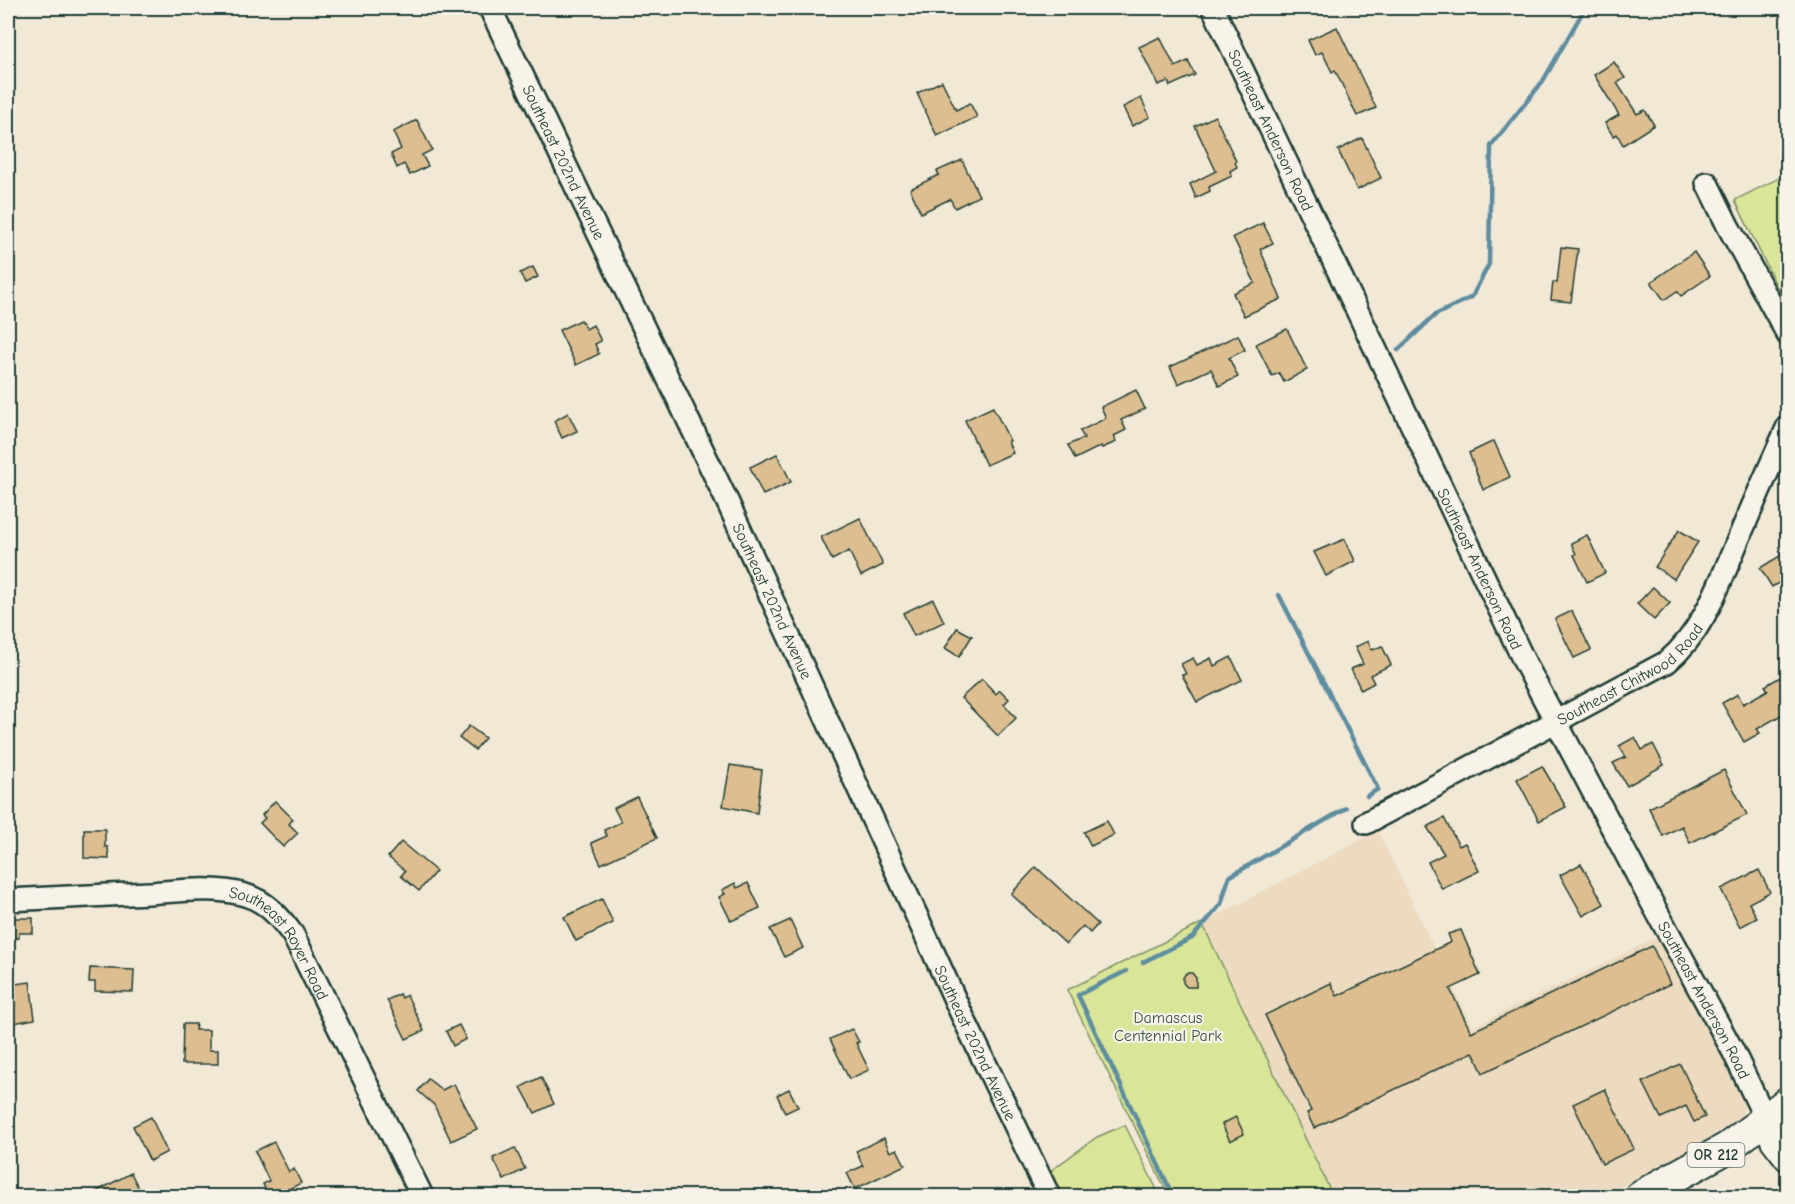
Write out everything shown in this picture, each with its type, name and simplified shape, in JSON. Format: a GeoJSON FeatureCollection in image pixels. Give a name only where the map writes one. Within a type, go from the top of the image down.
{"type":"FeatureCollection","features":[{"type":"Feature","properties":{"kind":"highway","name":"OR 212"},"geometry":{"type":"LineString","coordinates":[[1640,1197],[1743,1138],[1777,1111]]}},
{"type":"Feature","properties":{"kind":"main road"},"geometry":{"type":"LineString","coordinates":[[1777,1111],[1774,1140],[1788,1158]]}},
{"type":"Feature","properties":{"kind":"street","name":"Southeast 202nd Avenue"},"geometry":{"type":"LineString","coordinates":[[490,8],[728,503],[957,1004],[1049,1197]]}},
{"type":"Feature","properties":{"kind":"street","name":"Southeast Anderson Road"},"geometry":{"type":"LineString","coordinates":[[1213,8],[1555,722],[1733,1051],[1777,1111]]}},
{"type":"Feature","properties":{"kind":"street"},"geometry":{"type":"LineString","coordinates":[[1707,183],[1788,335]]}},
{"type":"Feature","properties":{"kind":"street","name":"Southeast Chitwood Road"},"geometry":{"type":"LineString","coordinates":[[1366,823],[1667,662],[1694,633],[1714,596],[1788,426]]}},
{"type":"Feature","properties":{"kind":"street","name":"Southeast Royer Road"},"geometry":{"type":"LineString","coordinates":[[8,900],[191,891],[228,892],[244,894],[271,909],[293,934],[422,1197]]}},
{"type":"Feature","properties":{"kind":"shaded area"},"geometry":{"type":"Polygon","coordinates":[[[1378,831],[1472,1027],[1658,937],[1662,939],[1733,1074],[1734,1083],[1745,1109],[1741,1117],[1680,1156],[1604,1196],[1333,1196],[1202,923],[1378,831]]]}},
{"type":"Feature","properties":{"kind":"green space"},"geometry":{"type":"Polygon","coordinates":[[[1787,174],[1787,308],[1735,200],[1787,174]]]}},
{"type":"Feature","properties":{"kind":"green space","name":"Damascus Centennial Park"},"geometry":{"type":"Polygon","coordinates":[[[1202,923],[1333,1196],[1169,1196],[1067,990],[1202,923]]]}},
{"type":"Feature","properties":{"kind":"green space"},"geometry":{"type":"Polygon","coordinates":[[[1125,1125],[1160,1196],[1061,1196],[1049,1172],[1097,1137],[1125,1125]]]}},
{"type":"Feature","properties":{"kind":"building"},"geometry":{"type":"Polygon","coordinates":[[[1337,27],[1376,108],[1357,116],[1335,70],[1332,72],[1322,52],[1315,55],[1308,40],[1337,27]]]}},
{"type":"Feature","properties":{"kind":"building"},"geometry":{"type":"Polygon","coordinates":[[[1160,37],[1175,67],[1188,61],[1195,75],[1170,86],[1168,81],[1158,85],[1139,47],[1160,37]]]}},
{"type":"Feature","properties":{"kind":"building"},"geometry":{"type":"Polygon","coordinates":[[[1614,62],[1625,78],[1617,83],[1637,114],[1645,110],[1654,125],[1623,145],[1617,134],[1613,136],[1605,123],[1619,115],[1594,75],[1614,62]]]}},
{"type":"Feature","properties":{"kind":"building"},"geometry":{"type":"Polygon","coordinates":[[[942,81],[956,110],[970,103],[977,117],[937,136],[917,93],[942,81]]]}},
{"type":"Feature","properties":{"kind":"building"},"geometry":{"type":"Polygon","coordinates":[[[1141,98],[1150,117],[1132,126],[1123,107],[1141,98]]]}},
{"type":"Feature","properties":{"kind":"building"},"geometry":{"type":"Polygon","coordinates":[[[1215,116],[1237,167],[1230,171],[1232,176],[1209,187],[1210,191],[1196,198],[1190,184],[1216,171],[1195,126],[1215,116]]]}},
{"type":"Feature","properties":{"kind":"building"},"geometry":{"type":"Polygon","coordinates":[[[417,120],[432,150],[422,155],[428,166],[410,175],[404,164],[397,168],[391,154],[401,149],[393,132],[417,120]]]}},
{"type":"Feature","properties":{"kind":"building"},"geometry":{"type":"Polygon","coordinates":[[[1362,138],[1381,178],[1357,190],[1338,150],[1362,138]]]}},
{"type":"Feature","properties":{"kind":"building"},"geometry":{"type":"Polygon","coordinates":[[[962,160],[979,196],[955,208],[950,199],[921,213],[910,189],[939,175],[937,171],[962,160]]]}},
{"type":"Feature","properties":{"kind":"building"},"geometry":{"type":"Polygon","coordinates":[[[1263,223],[1273,243],[1260,249],[1281,299],[1244,316],[1233,293],[1255,283],[1233,237],[1263,223]]]}},
{"type":"Feature","properties":{"kind":"building"},"geometry":{"type":"Polygon","coordinates":[[[1561,247],[1578,249],[1571,302],[1551,300],[1553,282],[1557,283],[1561,247]]]}},
{"type":"Feature","properties":{"kind":"building"},"geometry":{"type":"Polygon","coordinates":[[[1694,252],[1710,276],[1681,296],[1677,291],[1664,300],[1651,282],[1694,252]]]}},
{"type":"Feature","properties":{"kind":"building"},"geometry":{"type":"Polygon","coordinates":[[[533,267],[538,277],[525,283],[520,273],[533,267]]]}},
{"type":"Feature","properties":{"kind":"building"},"geometry":{"type":"Polygon","coordinates":[[[581,320],[586,329],[593,325],[601,341],[595,344],[599,354],[576,365],[559,330],[581,320]]]}},
{"type":"Feature","properties":{"kind":"building"},"geometry":{"type":"Polygon","coordinates":[[[1287,329],[1307,370],[1284,382],[1279,373],[1272,376],[1256,344],[1287,329]]]}},
{"type":"Feature","properties":{"kind":"building"},"geometry":{"type":"Polygon","coordinates":[[[1238,335],[1245,350],[1229,358],[1238,377],[1219,386],[1211,369],[1178,384],[1170,367],[1238,335]]]}},
{"type":"Feature","properties":{"kind":"building"},"geometry":{"type":"Polygon","coordinates":[[[1136,390],[1145,409],[1121,420],[1126,430],[1114,436],[1116,442],[1102,448],[1101,446],[1075,459],[1068,445],[1084,438],[1080,431],[1106,418],[1101,407],[1136,390]]]}},
{"type":"Feature","properties":{"kind":"building"},"geometry":{"type":"Polygon","coordinates":[[[993,407],[1010,441],[1008,442],[1013,453],[986,465],[965,420],[993,407]]]}},
{"type":"Feature","properties":{"kind":"building"},"geometry":{"type":"Polygon","coordinates":[[[568,413],[577,431],[562,438],[554,421],[568,413]]]}},
{"type":"Feature","properties":{"kind":"building"},"geometry":{"type":"Polygon","coordinates":[[[1494,441],[1510,477],[1483,490],[1469,453],[1494,441]]]}},
{"type":"Feature","properties":{"kind":"building"},"geometry":{"type":"Polygon","coordinates":[[[777,454],[791,482],[763,495],[750,467],[777,454]]]}},
{"type":"Feature","properties":{"kind":"building"},"geometry":{"type":"Polygon","coordinates":[[[860,518],[883,565],[861,576],[849,551],[832,560],[821,537],[860,518]]]}},
{"type":"Feature","properties":{"kind":"building"},"geometry":{"type":"Polygon","coordinates":[[[1679,530],[1698,542],[1674,579],[1655,567],[1679,530]]]}},
{"type":"Feature","properties":{"kind":"building"},"geometry":{"type":"Polygon","coordinates":[[[1587,535],[1605,573],[1587,582],[1571,543],[1587,535]]]}},
{"type":"Feature","properties":{"kind":"building"},"geometry":{"type":"Polygon","coordinates":[[[1345,539],[1355,561],[1326,576],[1314,552],[1345,539]]]}},
{"type":"Feature","properties":{"kind":"building"},"geometry":{"type":"Polygon","coordinates":[[[1788,551],[1788,577],[1772,587],[1760,568],[1788,551]]]}},
{"type":"Feature","properties":{"kind":"building"},"geometry":{"type":"Polygon","coordinates":[[[1653,587],[1670,603],[1654,620],[1637,604],[1653,587]]]}},
{"type":"Feature","properties":{"kind":"building"},"geometry":{"type":"Polygon","coordinates":[[[933,599],[944,622],[914,636],[903,613],[933,599]]]}},
{"type":"Feature","properties":{"kind":"building"},"geometry":{"type":"Polygon","coordinates":[[[1572,611],[1591,650],[1574,658],[1555,619],[1572,611]]]}},
{"type":"Feature","properties":{"kind":"building"},"geometry":{"type":"Polygon","coordinates":[[[957,628],[972,636],[959,657],[945,648],[957,628]]]}},
{"type":"Feature","properties":{"kind":"building"},"geometry":{"type":"Polygon","coordinates":[[[1368,641],[1372,650],[1382,646],[1391,665],[1370,675],[1374,683],[1361,690],[1351,669],[1363,664],[1355,647],[1368,641]]]}},
{"type":"Feature","properties":{"kind":"building"},"geometry":{"type":"Polygon","coordinates":[[[1231,657],[1242,680],[1197,702],[1182,675],[1186,674],[1181,664],[1193,658],[1197,665],[1211,658],[1214,666],[1231,657]]]}},
{"type":"Feature","properties":{"kind":"building"},"geometry":{"type":"Polygon","coordinates":[[[1782,676],[1788,686],[1788,711],[1757,729],[1760,733],[1744,742],[1722,703],[1738,694],[1743,704],[1768,690],[1765,686],[1782,676]]]}},
{"type":"Feature","properties":{"kind":"building"},"geometry":{"type":"Polygon","coordinates":[[[982,679],[996,694],[1000,690],[1009,699],[1004,704],[1016,718],[998,736],[961,698],[982,679]]]}},
{"type":"Feature","properties":{"kind":"building"},"geometry":{"type":"Polygon","coordinates":[[[469,726],[485,738],[475,750],[459,738],[469,726]]]}},
{"type":"Feature","properties":{"kind":"building"},"geometry":{"type":"Polygon","coordinates":[[[1635,737],[1642,750],[1653,744],[1664,765],[1627,786],[1613,763],[1626,757],[1619,746],[1635,737]]]}},
{"type":"Feature","properties":{"kind":"building"},"geometry":{"type":"Polygon","coordinates":[[[730,765],[762,770],[757,813],[723,806],[730,765]]]}},
{"type":"Feature","properties":{"kind":"building"},"geometry":{"type":"Polygon","coordinates":[[[1542,766],[1566,807],[1539,821],[1517,779],[1542,766]]]}},
{"type":"Feature","properties":{"kind":"building"},"geometry":{"type":"Polygon","coordinates":[[[1724,770],[1747,815],[1690,843],[1682,826],[1663,836],[1649,808],[1724,770]]]}},
{"type":"Feature","properties":{"kind":"building"},"geometry":{"type":"Polygon","coordinates":[[[637,797],[657,838],[601,864],[591,843],[607,836],[604,830],[621,822],[614,808],[637,797]]]}},
{"type":"Feature","properties":{"kind":"building"},"geometry":{"type":"Polygon","coordinates":[[[275,801],[293,819],[289,824],[298,833],[283,847],[260,823],[265,818],[262,815],[275,801]]]}},
{"type":"Feature","properties":{"kind":"building"},"geometry":{"type":"Polygon","coordinates":[[[1444,818],[1459,846],[1465,843],[1479,871],[1442,889],[1428,862],[1444,854],[1427,827],[1444,818]]]}},
{"type":"Feature","properties":{"kind":"building"},"geometry":{"type":"Polygon","coordinates":[[[1107,821],[1114,835],[1091,846],[1084,832],[1107,821]]]}},
{"type":"Feature","properties":{"kind":"building"},"geometry":{"type":"Polygon","coordinates":[[[84,829],[105,829],[105,847],[108,847],[109,859],[84,858],[84,829]]]}},
{"type":"Feature","properties":{"kind":"building"},"geometry":{"type":"Polygon","coordinates":[[[401,842],[436,871],[419,891],[401,876],[405,871],[388,857],[401,842]]]}},
{"type":"Feature","properties":{"kind":"building"},"geometry":{"type":"Polygon","coordinates":[[[1581,864],[1604,904],[1583,916],[1560,875],[1581,864]]]}},
{"type":"Feature","properties":{"kind":"building"},"geometry":{"type":"Polygon","coordinates":[[[1036,867],[1098,924],[1090,933],[1083,926],[1066,944],[1011,894],[1036,867]]]}},
{"type":"Feature","properties":{"kind":"building"},"geometry":{"type":"Polygon","coordinates":[[[1759,870],[1770,892],[1749,903],[1757,918],[1740,927],[1721,889],[1759,870]]]}},
{"type":"Feature","properties":{"kind":"building"},"geometry":{"type":"Polygon","coordinates":[[[735,883],[737,888],[748,883],[760,908],[731,921],[719,897],[725,894],[722,890],[735,883]]]}},
{"type":"Feature","properties":{"kind":"building"},"geometry":{"type":"Polygon","coordinates":[[[602,899],[613,923],[576,941],[564,917],[602,899]]]}},
{"type":"Feature","properties":{"kind":"building"},"geometry":{"type":"Polygon","coordinates":[[[8,918],[33,918],[33,933],[19,933],[19,938],[8,939],[8,918]]]}},
{"type":"Feature","properties":{"kind":"building"},"geometry":{"type":"Polygon","coordinates":[[[790,920],[803,948],[784,957],[770,929],[790,920]]]}},
{"type":"Feature","properties":{"kind":"building"},"geometry":{"type":"Polygon","coordinates":[[[1461,930],[1480,975],[1450,989],[1471,1032],[1652,946],[1670,984],[1483,1073],[1473,1052],[1314,1128],[1307,1113],[1311,1111],[1265,1015],[1331,983],[1337,996],[1451,942],[1448,934],[1461,930]]]}},
{"type":"Feature","properties":{"kind":"building"},"geometry":{"type":"Polygon","coordinates":[[[90,968],[134,970],[133,992],[95,991],[95,982],[89,982],[90,968]]]}},
{"type":"Feature","properties":{"kind":"building"},"geometry":{"type":"Polygon","coordinates":[[[1186,973],[1192,973],[1196,978],[1196,987],[1187,987],[1183,983],[1186,973]]]}},
{"type":"Feature","properties":{"kind":"building"},"geometry":{"type":"Polygon","coordinates":[[[30,982],[35,1019],[8,1024],[8,985],[30,982]]]}},
{"type":"Feature","properties":{"kind":"building"},"geometry":{"type":"Polygon","coordinates":[[[400,994],[402,998],[407,995],[424,1031],[406,1039],[387,1000],[400,994]]]}},
{"type":"Feature","properties":{"kind":"building"},"geometry":{"type":"Polygon","coordinates":[[[183,1024],[196,1024],[195,1030],[209,1030],[209,1050],[218,1050],[218,1064],[182,1064],[183,1024]]]}},
{"type":"Feature","properties":{"kind":"building"},"geometry":{"type":"Polygon","coordinates":[[[459,1025],[466,1039],[453,1046],[446,1031],[459,1025]]]}},
{"type":"Feature","properties":{"kind":"building"},"geometry":{"type":"Polygon","coordinates":[[[852,1029],[869,1070],[849,1079],[830,1039],[852,1029]]]}},
{"type":"Feature","properties":{"kind":"building"},"geometry":{"type":"Polygon","coordinates":[[[1680,1064],[1705,1117],[1694,1122],[1686,1106],[1661,1118],[1643,1082],[1680,1064]]]}},
{"type":"Feature","properties":{"kind":"building"},"geometry":{"type":"Polygon","coordinates":[[[541,1077],[554,1104],[535,1113],[521,1087],[541,1077]]]}},
{"type":"Feature","properties":{"kind":"building"},"geometry":{"type":"Polygon","coordinates":[[[428,1079],[442,1090],[454,1084],[477,1129],[451,1141],[434,1105],[418,1091],[428,1079]]]}},
{"type":"Feature","properties":{"kind":"building"},"geometry":{"type":"Polygon","coordinates":[[[789,1089],[798,1107],[785,1113],[777,1095],[789,1089]]]}},
{"type":"Feature","properties":{"kind":"building"},"geometry":{"type":"Polygon","coordinates":[[[1605,1089],[1634,1149],[1602,1164],[1573,1104],[1605,1089]]]}},
{"type":"Feature","properties":{"kind":"building"},"geometry":{"type":"Polygon","coordinates":[[[151,1117],[167,1152],[150,1161],[133,1126],[151,1117]]]}},
{"type":"Feature","properties":{"kind":"building"},"geometry":{"type":"Polygon","coordinates":[[[1236,1117],[1244,1134],[1230,1141],[1222,1124],[1236,1117]]]}},
{"type":"Feature","properties":{"kind":"building"},"geometry":{"type":"Polygon","coordinates":[[[884,1138],[890,1152],[897,1149],[905,1165],[855,1189],[847,1173],[863,1166],[856,1151],[884,1138]]]}},
{"type":"Feature","properties":{"kind":"building"},"geometry":{"type":"Polygon","coordinates":[[[274,1142],[289,1172],[294,1169],[301,1183],[269,1197],[263,1184],[269,1181],[255,1151],[274,1142]]]}},
{"type":"Feature","properties":{"kind":"building"},"geometry":{"type":"Polygon","coordinates":[[[515,1148],[525,1169],[504,1180],[493,1158],[515,1148]]]}},
{"type":"Feature","properties":{"kind":"building"},"geometry":{"type":"Polygon","coordinates":[[[131,1173],[143,1197],[86,1197],[131,1173]]]}},
{"type":"Feature","properties":{"kind":"waterway"},"geometry":{"type":"LineString","coordinates":[[1398,350],[1435,315],[1472,297],[1489,264],[1491,146],[1543,81],[1585,8]]}},
{"type":"Feature","properties":{"kind":"waterway"},"geometry":{"type":"LineString","coordinates":[[1279,595],[1378,789],[1367,796]]}},
{"type":"Feature","properties":{"kind":"waterway"},"geometry":{"type":"LineString","coordinates":[[1143,962],[1192,938],[1221,904],[1229,877],[1346,808]]}},
{"type":"Feature","properties":{"kind":"waterway"},"geometry":{"type":"LineString","coordinates":[[1126,971],[1078,995],[1173,1196]]}}]}
